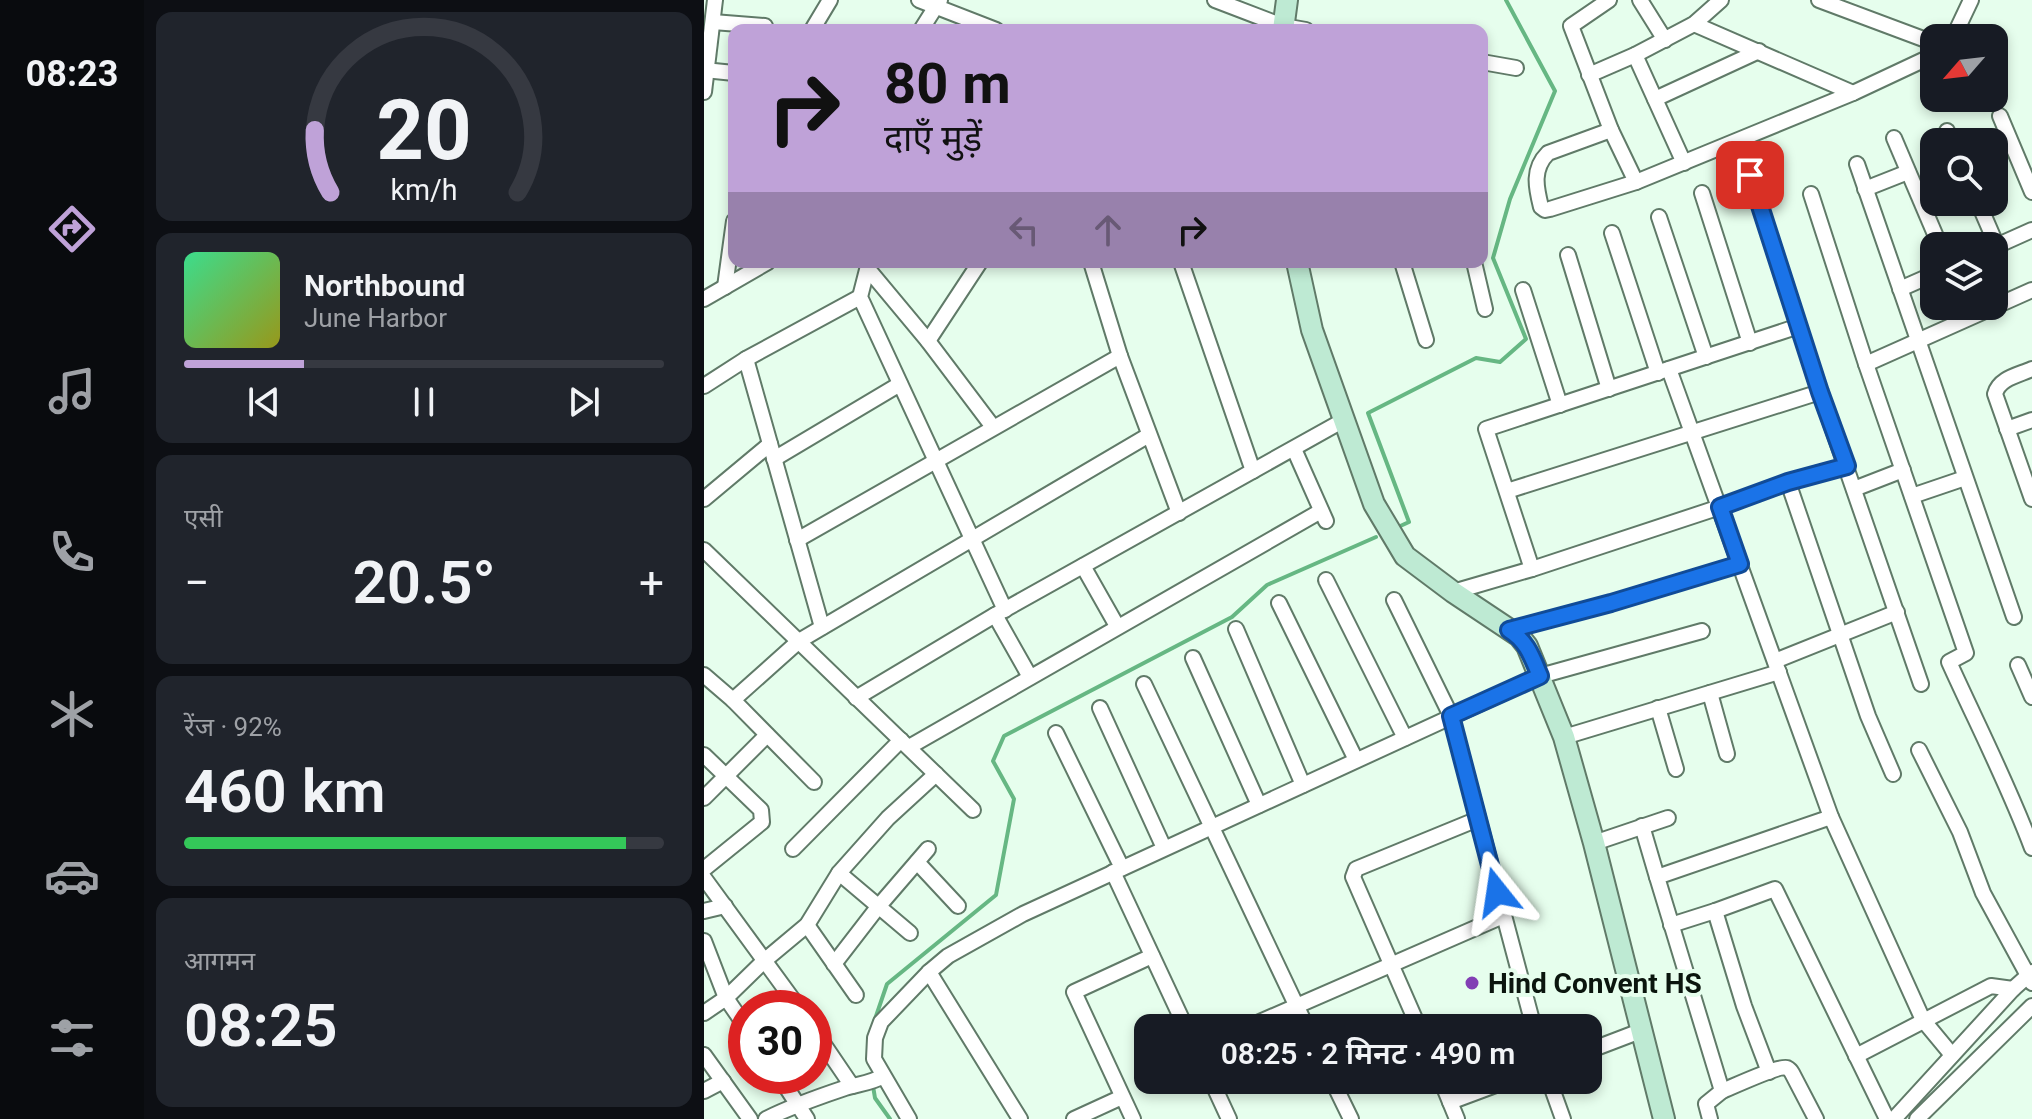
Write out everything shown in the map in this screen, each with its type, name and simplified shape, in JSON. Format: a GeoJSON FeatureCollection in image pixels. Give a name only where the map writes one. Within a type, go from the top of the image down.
{"type":"FeatureCollection","features":[{"type":"Feature","properties":{"kind":"main road"},"geometry":{"type":"LineString","coordinates":[[1284,24],[1287,0]]}},
{"type":"Feature","properties":{"kind":"main road"},"geometry":{"type":"LineString","coordinates":[[1298,268],[1312,330],[1374,504],[1405,556],[1519,636],[1527,646],[1540,676],[1564,737],[1594,843],[1664,1119]]}},
{"type":"Feature","properties":{"kind":"street"},"geometry":{"type":"LineString","coordinates":[[704,92],[715,0]]}},
{"type":"Feature","properties":{"kind":"street"},"geometry":{"type":"LineString","coordinates":[[816,24],[830,0]]}},
{"type":"Feature","properties":{"kind":"street"},"geometry":{"type":"LineString","coordinates":[[919,0],[939,4],[983,24]]}},
{"type":"Feature","properties":{"kind":"street"},"geometry":{"type":"LineString","coordinates":[[1215,0],[1273,24]]}},
{"type":"Feature","properties":{"kind":"street"},"geometry":{"type":"LineString","coordinates":[[1609,0],[1571,26],[1611,130],[1636,182]]}},
{"type":"Feature","properties":{"kind":"street"},"geometry":{"type":"LineString","coordinates":[[1640,0],[1665,40]]}},
{"type":"Feature","properties":{"kind":"street"},"geometry":{"type":"LineString","coordinates":[[1589,75],[1694,24],[1721,0]]}},
{"type":"Feature","properties":{"kind":"street"},"geometry":{"type":"LineString","coordinates":[[1819,0],[1920,38]]}},
{"type":"Feature","properties":{"kind":"street"},"geometry":{"type":"LineString","coordinates":[[1862,16],[1869,0]]}},
{"type":"Feature","properties":{"kind":"street"},"geometry":{"type":"LineString","coordinates":[[1960,24],[1971,0]]}},
{"type":"Feature","properties":{"kind":"street"},"geometry":{"type":"LineString","coordinates":[[925,24],[939,4]]}},
{"type":"Feature","properties":{"kind":"street"},"geometry":{"type":"LineString","coordinates":[[713,22],[739,24]]}},
{"type":"Feature","properties":{"kind":"street"},"geometry":{"type":"LineString","coordinates":[[1694,24],[1853,93]]}},
{"type":"Feature","properties":{"kind":"street"},"geometry":{"type":"LineString","coordinates":[[1655,99],[1759,51]]}},
{"type":"Feature","properties":{"kind":"street"},"geometry":{"type":"LineString","coordinates":[[1635,55],[1684,163]]}},
{"type":"Feature","properties":{"kind":"street"},"geometry":{"type":"LineString","coordinates":[[1611,130],[1548,153],[1542,159],[1535,184],[1541,207],[1550,209],[1636,182],[1853,93],[1920,62]]}},
{"type":"Feature","properties":{"kind":"street"},"geometry":{"type":"LineString","coordinates":[[1488,63],[1516,68]]}},
{"type":"Feature","properties":{"kind":"street"},"geometry":{"type":"LineString","coordinates":[[705,70],[728,72]]}},
{"type":"Feature","properties":{"kind":"street"},"geometry":{"type":"LineString","coordinates":[[2000,116],[2032,192]]}},
{"type":"Feature","properties":{"kind":"street"},"geometry":{"type":"LineString","coordinates":[[1894,138],[1934,232]]}},
{"type":"Feature","properties":{"kind":"street"},"geometry":{"type":"LineString","coordinates":[[1857,164],[2014,617]]}},
{"type":"Feature","properties":{"kind":"street"},"geometry":{"type":"LineString","coordinates":[[1865,189],[1908,172]]}},
{"type":"Feature","properties":{"kind":"street"},"geometry":{"type":"LineString","coordinates":[[1750,175],[1820,392],[1921,684]]}},
{"type":"Feature","properties":{"kind":"street"},"geometry":{"type":"LineString","coordinates":[[1702,193],[1750,343]]}},
{"type":"Feature","properties":{"kind":"street"},"geometry":{"type":"LineString","coordinates":[[1811,194],[1966,653],[1949,662],[2021,816],[2032,848]]}},
{"type":"Feature","properties":{"kind":"street"},"geometry":{"type":"LineString","coordinates":[[1659,217],[1706,357]]}},
{"type":"Feature","properties":{"kind":"street"},"geometry":{"type":"LineString","coordinates":[[2008,240],[2032,230]]}},
{"type":"Feature","properties":{"kind":"street"},"geometry":{"type":"LineString","coordinates":[[1612,233],[1664,371],[1692,432],[1831,817],[1923,1020],[1952,1055]]}},
{"type":"Feature","properties":{"kind":"street"},"geometry":{"type":"LineString","coordinates":[[1568,255],[1609,389]]}},
{"type":"Feature","properties":{"kind":"street"},"geometry":{"type":"LineString","coordinates":[[725,287],[728,265]]}},
{"type":"Feature","properties":{"kind":"street"},"geometry":{"type":"LineString","coordinates":[[704,299],[758,268]]}},
{"type":"Feature","properties":{"kind":"street"},"geometry":{"type":"LineString","coordinates":[[867,268],[860,297],[972,539],[1000,613],[1030,677]]}},
{"type":"Feature","properties":{"kind":"street"},"geometry":{"type":"LineString","coordinates":[[870,268],[993,427]]}},
{"type":"Feature","properties":{"kind":"street"},"geometry":{"type":"LineString","coordinates":[[928,341],[976,268]]}},
{"type":"Feature","properties":{"kind":"street"},"geometry":{"type":"LineString","coordinates":[[1089,268],[1179,513]]}},
{"type":"Feature","properties":{"kind":"street"},"geometry":{"type":"LineString","coordinates":[[1183,268],[1253,471]]}},
{"type":"Feature","properties":{"kind":"street"},"geometry":{"type":"LineString","coordinates":[[1404,268],[1426,340]]}},
{"type":"Feature","properties":{"kind":"street"},"geometry":{"type":"LineString","coordinates":[[1475,268],[1485,309]]}},
{"type":"Feature","properties":{"kind":"street"},"geometry":{"type":"LineString","coordinates":[[1900,289],[1920,280]]}},
{"type":"Feature","properties":{"kind":"street"},"geometry":{"type":"LineString","coordinates":[[1523,290],[1560,405]]}},
{"type":"Feature","properties":{"kind":"street"},"geometry":{"type":"LineString","coordinates":[[1866,364],[2032,290]]}},
{"type":"Feature","properties":{"kind":"street"},"geometry":{"type":"LineString","coordinates":[[706,379],[860,297]]}},
{"type":"Feature","properties":{"kind":"street"},"geometry":{"type":"LineString","coordinates":[[1532,569],[1486,429],[1799,326]]}},
{"type":"Feature","properties":{"kind":"street"},"geometry":{"type":"LineString","coordinates":[[797,540],[1120,356]]}},
{"type":"Feature","properties":{"kind":"street"},"geometry":{"type":"LineString","coordinates":[[746,359],[822,627]]}},
{"type":"Feature","properties":{"kind":"street"},"geometry":{"type":"LineString","coordinates":[[2032,369],[2003,381],[1996,387],[1995,394],[2007,429],[2026,467],[2032,499]]}},
{"type":"Feature","properties":{"kind":"street"},"geometry":{"type":"LineString","coordinates":[[704,499],[772,451],[900,384]]}},
{"type":"Feature","properties":{"kind":"street"},"geometry":{"type":"LineString","coordinates":[[1507,491],[1820,392]]}},
{"type":"Feature","properties":{"kind":"street"},"geometry":{"type":"LineString","coordinates":[[856,698],[1000,613],[1344,420]]}},
{"type":"Feature","properties":{"kind":"street"},"geometry":{"type":"LineString","coordinates":[[2007,429],[2032,420]]}},
{"type":"Feature","properties":{"kind":"street"},"geometry":{"type":"LineString","coordinates":[[733,700],[799,641],[1149,435]]}},
{"type":"Feature","properties":{"kind":"street"},"geometry":{"type":"LineString","coordinates":[[793,849],[905,743],[1324,516],[1294,449]]}},
{"type":"Feature","properties":{"kind":"street"},"geometry":{"type":"LineString","coordinates":[[1453,592],[1532,569],[1788,482],[1847,466]]}},
{"type":"Feature","properties":{"kind":"street"},"geometry":{"type":"LineString","coordinates":[[1854,489],[1903,470]]}},
{"type":"Feature","properties":{"kind":"street"},"geometry":{"type":"LineString","coordinates":[[1912,496],[1965,478]]}},
{"type":"Feature","properties":{"kind":"street"},"geometry":{"type":"LineString","coordinates":[[1788,482],[1868,716],[1893,774]]}},
{"type":"Feature","properties":{"kind":"street"},"geometry":{"type":"LineString","coordinates":[[704,550],[973,810]]}},
{"type":"Feature","properties":{"kind":"street"},"geometry":{"type":"LineString","coordinates":[[1509,630],[1740,564]]}},
{"type":"Feature","properties":{"kind":"street"},"geometry":{"type":"LineString","coordinates":[[1083,566],[1117,626]]}},
{"type":"Feature","properties":{"kind":"street"},"geometry":{"type":"LineString","coordinates":[[1326,580],[1405,738]]}},
{"type":"Feature","properties":{"kind":"street"},"geometry":{"type":"LineString","coordinates":[[1394,600],[1451,716],[1530,1014]]}},
{"type":"Feature","properties":{"kind":"street"},"geometry":{"type":"LineString","coordinates":[[1279,603],[1356,760]]}},
{"type":"Feature","properties":{"kind":"street"},"geometry":{"type":"LineString","coordinates":[[1564,737],[1710,693],[1897,612]]}},
{"type":"Feature","properties":{"kind":"street"},"geometry":{"type":"LineString","coordinates":[[1236,629],[1303,785]]}},
{"type":"Feature","properties":{"kind":"street"},"geometry":{"type":"LineString","coordinates":[[909,1119],[880,1078],[874,1059],[875,1038],[881,1022],[948,956],[1023,914],[1540,676],[1702,631]]}},
{"type":"Feature","properties":{"kind":"street"},"geometry":{"type":"LineString","coordinates":[[1193,658],[1259,805]]}},
{"type":"Feature","properties":{"kind":"street"},"geometry":{"type":"LineString","coordinates":[[2018,665],[2032,697]]}},
{"type":"Feature","properties":{"kind":"street"},"geometry":{"type":"LineString","coordinates":[[705,677],[733,700],[814,782]]}},
{"type":"Feature","properties":{"kind":"street"},"geometry":{"type":"LineString","coordinates":[[1144,684],[1301,1014]]}},
{"type":"Feature","properties":{"kind":"street"},"geometry":{"type":"LineString","coordinates":[[1710,693],[1727,754]]}},
{"type":"Feature","properties":{"kind":"street"},"geometry":{"type":"LineString","coordinates":[[1100,708],[1164,848]]}},
{"type":"Feature","properties":{"kind":"street"},"geometry":{"type":"LineString","coordinates":[[1658,708],[1676,769]]}},
{"type":"Feature","properties":{"kind":"street"},"geometry":{"type":"LineString","coordinates":[[1056,733],[1179,1014]]}},
{"type":"Feature","properties":{"kind":"street"},"geometry":{"type":"LineString","coordinates":[[704,798],[767,735]]}},
{"type":"Feature","properties":{"kind":"street"},"geometry":{"type":"LineString","coordinates":[[1894,1119],[2013,989],[2030,977],[1983,893],[1965,845],[1919,750]]}},
{"type":"Feature","properties":{"kind":"street"},"geometry":{"type":"LineString","coordinates":[[704,755],[761,810],[762,822],[704,869]]}},
{"type":"Feature","properties":{"kind":"street"},"geometry":{"type":"LineString","coordinates":[[704,1013],[726,998],[807,925],[839,873],[888,818],[936,774]]}},
{"type":"Feature","properties":{"kind":"street"},"geometry":{"type":"LineString","coordinates":[[1657,877],[1831,817]]}},
{"type":"Feature","properties":{"kind":"street"},"geometry":{"type":"LineString","coordinates":[[1594,843],[1668,818]]}},
{"type":"Feature","properties":{"kind":"street"},"geometry":{"type":"LineString","coordinates":[[1413,1014],[1353,877],[1356,869],[1478,819]]}},
{"type":"Feature","properties":{"kind":"street"},"geometry":{"type":"LineString","coordinates":[[1642,826],[1722,1091]]}},
{"type":"Feature","properties":{"kind":"street"},"geometry":{"type":"LineString","coordinates":[[834,964],[928,849]]}},
{"type":"Feature","properties":{"kind":"street"},"geometry":{"type":"LineString","coordinates":[[917,862],[958,906]]}},
{"type":"Feature","properties":{"kind":"street"},"geometry":{"type":"LineString","coordinates":[[839,873],[910,933]]}},
{"type":"Feature","properties":{"kind":"street"},"geometry":{"type":"LineString","coordinates":[[704,878],[786,990]]}},
{"type":"Feature","properties":{"kind":"street"},"geometry":{"type":"LineString","coordinates":[[1671,925],[1775,889],[1887,1119]]}},
{"type":"Feature","properties":{"kind":"street"},"geometry":{"type":"LineString","coordinates":[[704,911],[725,906]]}},
{"type":"Feature","properties":{"kind":"street"},"geometry":{"type":"LineString","coordinates":[[1715,911],[1744,1006],[1769,1072]]}},
{"type":"Feature","properties":{"kind":"street"},"geometry":{"type":"LineString","coordinates":[[1278,1014],[1503,916]]}},
{"type":"Feature","properties":{"kind":"street"},"geometry":{"type":"LineString","coordinates":[[807,925],[856,995]]}},
{"type":"Feature","properties":{"kind":"street"},"geometry":{"type":"LineString","coordinates":[[704,941],[728,1001]]}},
{"type":"Feature","properties":{"kind":"street"},"geometry":{"type":"LineString","coordinates":[[1133,1119],[1074,992],[1152,956]]}},
{"type":"Feature","properties":{"kind":"street"},"geometry":{"type":"LineString","coordinates":[[929,972],[1020,1119]]}},
{"type":"Feature","properties":{"kind":"street"},"geometry":{"type":"LineString","coordinates":[[1856,1056],[1991,986],[2013,989]]}},
{"type":"Feature","properties":{"kind":"street"},"geometry":{"type":"LineString","coordinates":[[1917,1119],[2032,1006]]}},
{"type":"Feature","properties":{"kind":"street"},"geometry":{"type":"LineString","coordinates":[[1602,1046],[1643,1030]]}},
{"type":"Feature","properties":{"kind":"street"},"geometry":{"type":"LineString","coordinates":[[704,1055],[750,1119]]}},
{"type":"Feature","properties":{"kind":"street"},"geometry":{"type":"LineString","coordinates":[[832,1055],[853,1085]]}},
{"type":"Feature","properties":{"kind":"street"},"geometry":{"type":"LineString","coordinates":[[1710,1119],[1706,1104],[1722,1091],[1783,1067],[1792,1073],[1816,1119]]}},
{"type":"Feature","properties":{"kind":"street"},"geometry":{"type":"LineString","coordinates":[[766,1119],[798,1103],[880,1078]]}},
{"type":"Feature","properties":{"kind":"street"},"geometry":{"type":"LineString","coordinates":[[704,1091],[723,1081]]}},
{"type":"Feature","properties":{"kind":"street"},"geometry":{"type":"LineString","coordinates":[[792,1094],[807,1119]]}},
{"type":"Feature","properties":{"kind":"street"},"geometry":{"type":"LineString","coordinates":[[1217,1094],[1229,1119]]}},
{"type":"Feature","properties":{"kind":"street"},"geometry":{"type":"LineString","coordinates":[[1339,1094],[1351,1119]]}},
{"type":"Feature","properties":{"kind":"street"},"geometry":{"type":"LineString","coordinates":[[1447,1094],[1457,1119]]}},
{"type":"Feature","properties":{"kind":"street"},"geometry":{"type":"LineString","coordinates":[[1450,1102],[1471,1094]]}},
{"type":"Feature","properties":{"kind":"street"},"geometry":{"type":"LineString","coordinates":[[1554,1094],[1563,1119]]}},
{"type":"Feature","properties":{"kind":"street"},"geometry":{"type":"LineString","coordinates":[[1074,1119],[1122,1097]]}},
{"type":"Feature","properties":{"kind":"waterway"},"geometry":{"type":"LineString","coordinates":[[1396,528],[1409,522],[1368,413],[1476,358],[1500,362],[1526,339],[1493,258],[1510,199],[1555,91],[1506,0]]}},
{"type":"Feature","properties":{"kind":"waterway"},"geometry":{"type":"LineString","coordinates":[[874,1022],[887,984],[996,895],[1014,799],[993,761],[1004,736],[1232,617],[1267,585],[1376,537]]}},
{"type":"Feature","properties":{"kind":"waterway"},"geometry":{"type":"LineString","coordinates":[[873,1086],[875,1098],[890,1119]]}},
{"type":"Feature","properties":{"kind":"place","name":"Hind Convent HS"},"geometry":{"type":"Point","coordinates":[1472,983]}},
{"type":"Feature","properties":{"kind":"route"},"geometry":{"type":"LineString","coordinates":[[1497,892],[1451,716],[1540,676],[1527,646],[1509,630],[1740,564],[1720,507],[1788,482],[1847,466],[1750,175]]}}]}
